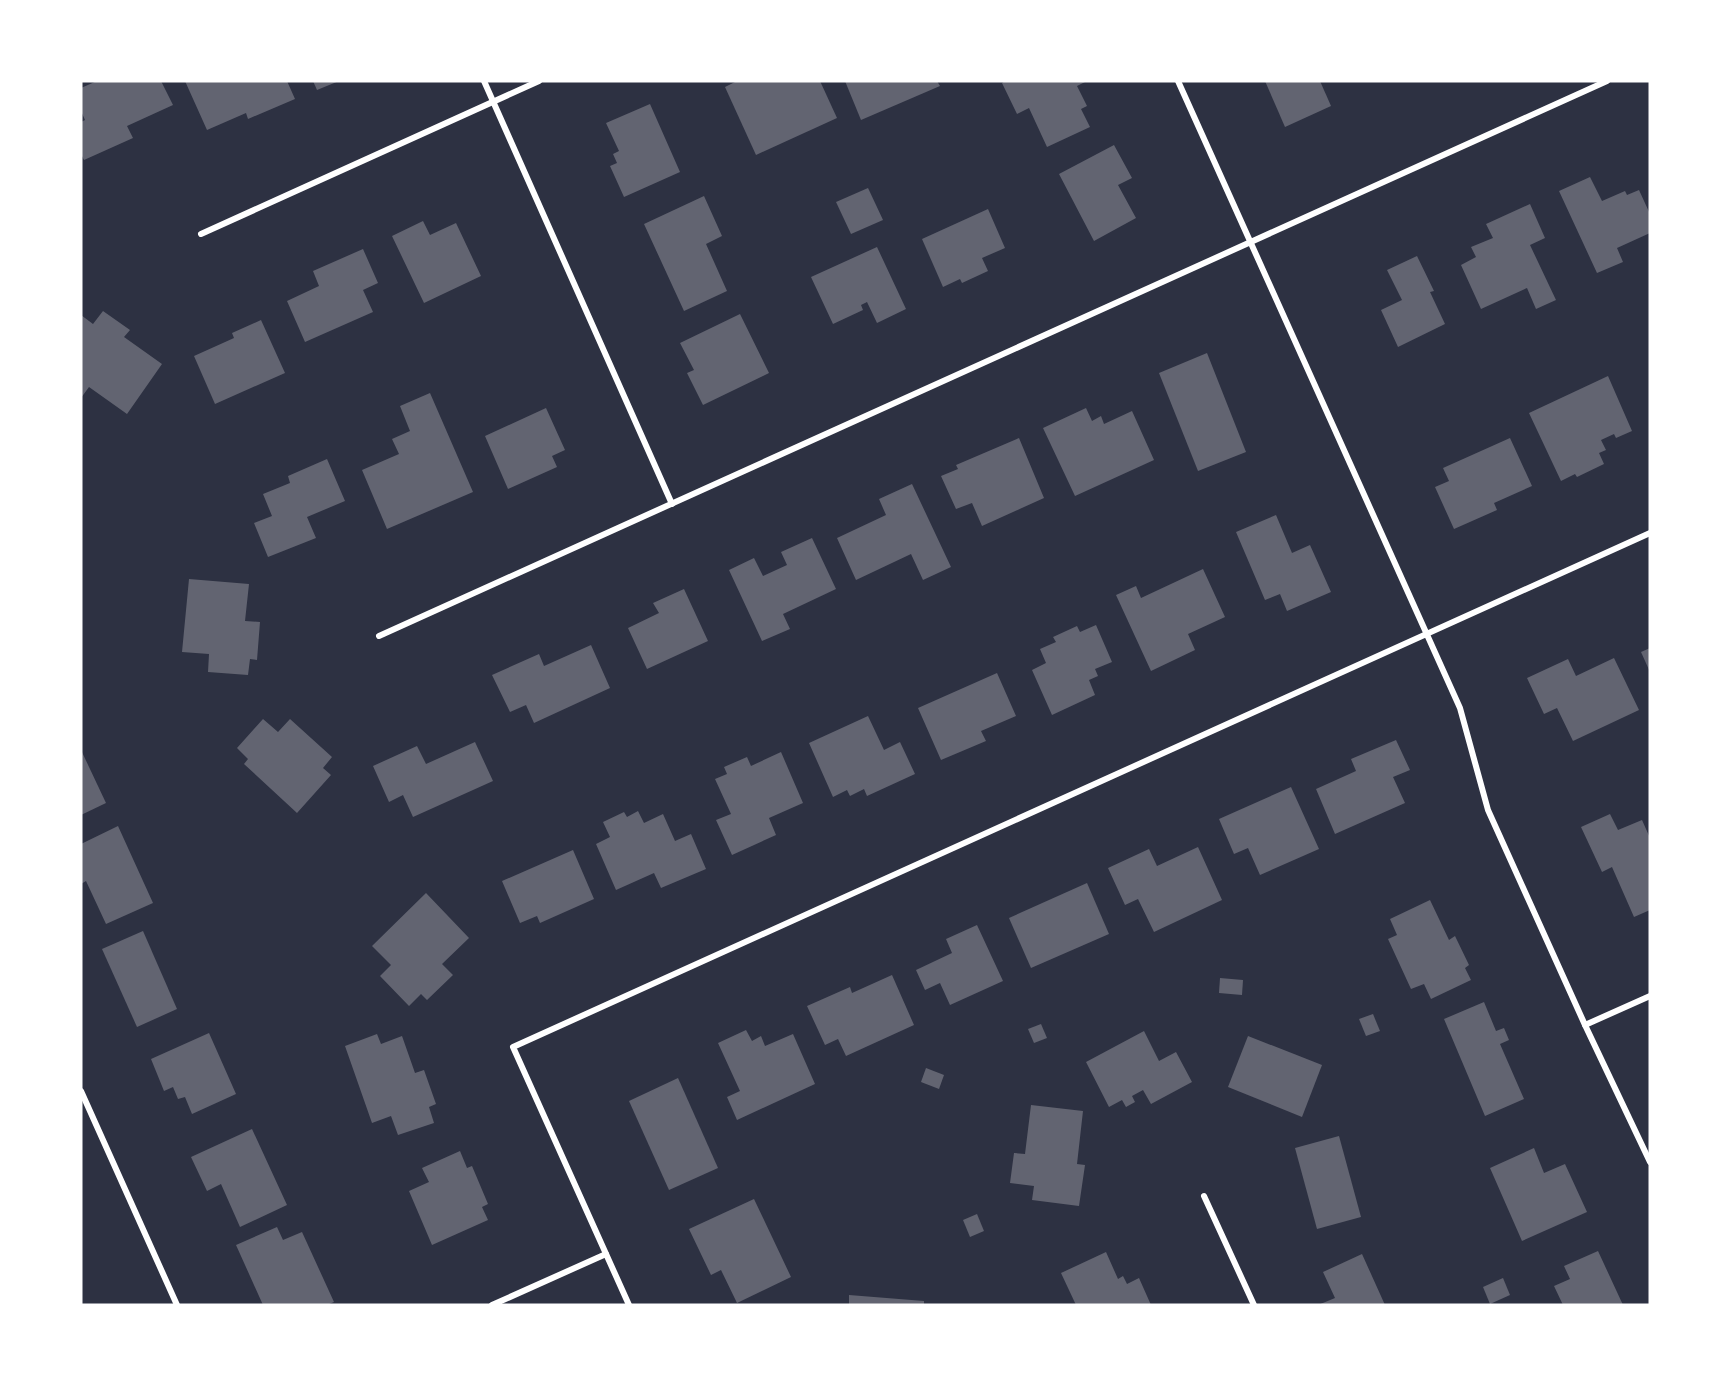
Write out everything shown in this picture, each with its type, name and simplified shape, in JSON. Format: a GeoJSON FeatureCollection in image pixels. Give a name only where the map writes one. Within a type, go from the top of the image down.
{"type":"FeatureCollection","features":[{"type":"Feature","properties":{"kind":"street"},"geometry":{"type":"LineString","coordinates":[[484,81],[672,504]]}},
{"type":"Feature","properties":{"kind":"street"},"geometry":{"type":"LineString","coordinates":[[201,234],[538,81]]}},
{"type":"Feature","properties":{"kind":"street"},"geometry":{"type":"LineString","coordinates":[[1178,81],[1460,708],[1488,810],[1650,1162]]}},
{"type":"Feature","properties":{"kind":"street"},"geometry":{"type":"LineString","coordinates":[[379,636],[1607,81]]}},
{"type":"Feature","properties":{"kind":"street"},"geometry":{"type":"LineString","coordinates":[[629,1305],[513,1047],[1650,532]]}},
{"type":"Feature","properties":{"kind":"street"},"geometry":{"type":"LineString","coordinates":[[1585,1025],[1650,996]]}},
{"type":"Feature","properties":{"kind":"street"},"geometry":{"type":"LineString","coordinates":[[81,1091],[177,1305]]}},
{"type":"Feature","properties":{"kind":"street"},"geometry":{"type":"LineString","coordinates":[[1204,1197],[1254,1305]]}},
{"type":"Feature","properties":{"kind":"street"},"geometry":{"type":"LineString","coordinates":[[492,1305],[606,1254]]}},
{"type":"Feature","properties":{"kind":"building"},"geometry":{"type":"Polygon","coordinates":[[[97,81],[161,81],[173,105],[127,126],[133,138],[84,160],[81,154],[81,122],[85,120],[81,111],[81,88],[97,81]]]}},
{"type":"Feature","properties":{"kind":"building"},"geometry":{"type":"Polygon","coordinates":[[[185,81],[287,81],[295,99],[248,119],[246,113],[207,130],[185,81]]]}},
{"type":"Feature","properties":{"kind":"building"},"geometry":{"type":"Polygon","coordinates":[[[313,81],[339,81],[317,90],[313,81]]]}},
{"type":"Feature","properties":{"kind":"building"},"geometry":{"type":"Polygon","coordinates":[[[737,81],[820,81],[837,118],[756,155],[725,87],[737,81]]]}},
{"type":"Feature","properties":{"kind":"building"},"geometry":{"type":"Polygon","coordinates":[[[845,81],[937,81],[940,86],[861,120],[845,81]]]}},
{"type":"Feature","properties":{"kind":"building"},"geometry":{"type":"Polygon","coordinates":[[[1005,81],[1087,81],[1077,86],[1087,106],[1081,109],[1090,127],[1047,147],[1029,108],[1017,114],[1002,83],[1005,81]]]}},
{"type":"Feature","properties":{"kind":"building"},"geometry":{"type":"Polygon","coordinates":[[[1265,81],[1320,81],[1331,106],[1285,127],[1265,81]]]}},
{"type":"Feature","properties":{"kind":"building"},"geometry":{"type":"Polygon","coordinates":[[[650,104],[680,172],[624,197],[610,166],[617,163],[613,154],[619,151],[606,123],[650,104]]]}},
{"type":"Feature","properties":{"kind":"building"},"geometry":{"type":"Polygon","coordinates":[[[1114,145],[1132,178],[1118,185],[1136,218],[1094,241],[1059,174],[1114,145]]]}},
{"type":"Feature","properties":{"kind":"building"},"geometry":{"type":"Polygon","coordinates":[[[1590,177],[1602,201],[1625,191],[1627,195],[1639,190],[1650,214],[1650,233],[1617,248],[1623,262],[1597,273],[1559,191],[1590,177]]]}},
{"type":"Feature","properties":{"kind":"building"},"geometry":{"type":"Polygon","coordinates":[[[868,188],[883,220],[851,234],[836,202],[868,188]]]}},
{"type":"Feature","properties":{"kind":"building"},"geometry":{"type":"Polygon","coordinates":[[[704,196],[722,236],[706,244],[727,291],[684,311],[644,224],[704,196]]]}},
{"type":"Feature","properties":{"kind":"building"},"geometry":{"type":"Polygon","coordinates":[[[1530,204],[1545,238],[1530,245],[1556,300],[1536,309],[1527,288],[1481,309],[1461,265],[1476,257],[1471,247],[1493,238],[1486,224],[1530,204]]]}},
{"type":"Feature","properties":{"kind":"building"},"geometry":{"type":"Polygon","coordinates":[[[988,209],[1005,248],[982,258],[988,271],[962,283],[960,279],[943,287],[922,239],[988,209]]]}},
{"type":"Feature","properties":{"kind":"building"},"geometry":{"type":"Polygon","coordinates":[[[423,221],[430,235],[456,223],[481,276],[424,303],[392,236],[423,221]]]}},
{"type":"Feature","properties":{"kind":"building"},"geometry":{"type":"Polygon","coordinates":[[[877,247],[906,309],[877,323],[867,302],[861,305],[863,310],[833,324],[811,277],[877,247]]]}},
{"type":"Feature","properties":{"kind":"building"},"geometry":{"type":"Polygon","coordinates":[[[363,249],[378,283],[363,290],[373,312],[305,342],[287,301],[319,286],[313,271],[363,249]]]}},
{"type":"Feature","properties":{"kind":"building"},"geometry":{"type":"Polygon","coordinates":[[[1417,256],[1434,291],[1430,292],[1445,324],[1398,347],[1381,310],[1402,300],[1387,270],[1417,256]]]}},
{"type":"Feature","properties":{"kind":"building"},"geometry":{"type":"Polygon","coordinates":[[[103,311],[130,330],[124,337],[162,364],[127,414],[89,387],[81,398],[81,315],[93,324],[103,311]]]}},
{"type":"Feature","properties":{"kind":"building"},"geometry":{"type":"Polygon","coordinates":[[[740,314],[769,373],[703,405],[687,373],[694,370],[680,343],[740,314]]]}},
{"type":"Feature","properties":{"kind":"building"},"geometry":{"type":"Polygon","coordinates":[[[261,320],[285,373],[215,404],[194,356],[234,338],[232,333],[261,320]]]}},
{"type":"Feature","properties":{"kind":"building"},"geometry":{"type":"Polygon","coordinates":[[[1207,353],[1246,452],[1198,471],[1159,373],[1207,353]]]}},
{"type":"Feature","properties":{"kind":"building"},"geometry":{"type":"Polygon","coordinates":[[[1608,376],[1632,431],[1616,438],[1614,434],[1601,440],[1606,450],[1599,453],[1604,464],[1577,477],[1575,474],[1561,481],[1529,413],[1608,376]]]}},
{"type":"Feature","properties":{"kind":"building"},"geometry":{"type":"Polygon","coordinates":[[[430,393],[473,492],[387,529],[362,470],[399,454],[392,439],[410,431],[400,406],[430,393]]]}},
{"type":"Feature","properties":{"kind":"building"},"geometry":{"type":"Polygon","coordinates":[[[546,408],[565,450],[552,456],[557,467],[508,489],[485,436],[546,408]]]}},
{"type":"Feature","properties":{"kind":"building"},"geometry":{"type":"Polygon","coordinates":[[[1086,408],[1092,421],[1101,416],[1104,424],[1132,411],[1154,460],[1075,496],[1043,428],[1086,408]]]}},
{"type":"Feature","properties":{"kind":"building"},"geometry":{"type":"Polygon","coordinates":[[[1019,438],[1044,498],[982,526],[972,503],[956,509],[941,476],[958,469],[956,465],[1019,438]]]}},
{"type":"Feature","properties":{"kind":"building"},"geometry":{"type":"Polygon","coordinates":[[[1510,438],[1532,486],[1494,503],[1497,510],[1454,529],[1435,487],[1449,481],[1443,468],[1510,438]]]}},
{"type":"Feature","properties":{"kind":"building"},"geometry":{"type":"Polygon","coordinates":[[[327,459],[345,501],[307,517],[316,538],[268,557],[254,523],[272,516],[263,494],[290,483],[288,476],[327,459]]]}},
{"type":"Feature","properties":{"kind":"building"},"geometry":{"type":"Polygon","coordinates":[[[912,484],[951,567],[923,580],[911,554],[856,580],[837,538],[886,515],[879,499],[912,484]]]}},
{"type":"Feature","properties":{"kind":"building"},"geometry":{"type":"Polygon","coordinates":[[[1276,515],[1292,553],[1310,545],[1331,592],[1287,611],[1280,594],[1265,600],[1236,532],[1276,515]]]}},
{"type":"Feature","properties":{"kind":"building"},"geometry":{"type":"Polygon","coordinates":[[[812,538],[836,589],[783,614],[790,629],[762,641],[729,570],[754,558],[763,576],[787,565],[781,552],[812,538]]]}},
{"type":"Feature","properties":{"kind":"building"},"geometry":{"type":"Polygon","coordinates":[[[1203,569],[1225,617],[1188,634],[1195,650],[1151,671],[1116,595],[1136,586],[1141,598],[1203,569]]]}},
{"type":"Feature","properties":{"kind":"building"},"geometry":{"type":"Polygon","coordinates":[[[189,579],[249,584],[245,621],[260,622],[257,660],[250,659],[248,675],[208,672],[209,654],[182,652],[189,579]]]}},
{"type":"Feature","properties":{"kind":"building"},"geometry":{"type":"Polygon","coordinates":[[[684,589],[708,641],[647,669],[628,628],[659,613],[653,603],[684,589]]]}},
{"type":"Feature","properties":{"kind":"building"},"geometry":{"type":"Polygon","coordinates":[[[1096,625],[1112,662],[1095,669],[1098,676],[1089,680],[1095,695],[1052,715],[1032,670],[1046,663],[1040,649],[1056,642],[1053,637],[1077,626],[1080,632],[1096,625]]]}},
{"type":"Feature","properties":{"kind":"building"},"geometry":{"type":"Polygon","coordinates":[[[591,645],[610,688],[534,723],[526,705],[510,712],[492,675],[539,654],[544,666],[591,645]]]}},
{"type":"Feature","properties":{"kind":"building"},"geometry":{"type":"Polygon","coordinates":[[[1650,648],[1650,672],[1641,652],[1650,648]]]}},
{"type":"Feature","properties":{"kind":"building"},"geometry":{"type":"Polygon","coordinates":[[[1614,658],[1639,710],[1573,741],[1557,708],[1544,714],[1527,678],[1568,659],[1576,676],[1614,658]]]}},
{"type":"Feature","properties":{"kind":"building"},"geometry":{"type":"Polygon","coordinates":[[[997,673],[1016,716],[981,731],[986,741],[941,760],[918,708],[997,673]]]}},
{"type":"Feature","properties":{"kind":"building"},"geometry":{"type":"Polygon","coordinates":[[[868,716],[884,750],[900,742],[915,774],[867,796],[864,789],[850,796],[847,790],[833,797],[809,743],[868,716]]]}},
{"type":"Feature","properties":{"kind":"building"},"geometry":{"type":"Polygon","coordinates":[[[263,719],[278,732],[290,719],[332,757],[323,768],[331,775],[297,813],[244,764],[248,759],[237,748],[263,719]]]}},
{"type":"Feature","properties":{"kind":"building"},"geometry":{"type":"Polygon","coordinates":[[[1396,740],[1410,770],[1393,777],[1405,803],[1335,834],[1316,789],[1356,771],[1351,759],[1396,740]]]}},
{"type":"Feature","properties":{"kind":"building"},"geometry":{"type":"Polygon","coordinates":[[[475,742],[493,781],[413,817],[403,795],[389,802],[373,766],[417,746],[426,764],[475,742]]]}},
{"type":"Feature","properties":{"kind":"building"},"geometry":{"type":"Polygon","coordinates":[[[81,750],[106,803],[81,815],[81,750]]]}},
{"type":"Feature","properties":{"kind":"building"},"geometry":{"type":"Polygon","coordinates":[[[781,752],[803,803],[769,818],[776,835],[732,855],[716,820],[731,814],[715,779],[727,774],[724,767],[747,757],[751,766],[781,752]]]}},
{"type":"Feature","properties":{"kind":"building"},"geometry":{"type":"Polygon","coordinates":[[[1291,787],[1319,849],[1260,875],[1248,848],[1234,854],[1219,819],[1291,787]]]}},
{"type":"Feature","properties":{"kind":"building"},"geometry":{"type":"Polygon","coordinates":[[[638,811],[644,823],[663,814],[675,841],[691,834],[706,869],[661,888],[654,873],[616,890],[596,844],[610,837],[603,822],[624,812],[627,817],[638,811]]]}},
{"type":"Feature","properties":{"kind":"building"},"geometry":{"type":"Polygon","coordinates":[[[1610,814],[1618,830],[1642,820],[1650,838],[1650,910],[1634,917],[1612,867],[1602,872],[1581,827],[1610,814]]]}},
{"type":"Feature","properties":{"kind":"building"},"geometry":{"type":"Polygon","coordinates":[[[118,826],[153,903],[106,924],[86,881],[81,884],[81,844],[118,826]]]}},
{"type":"Feature","properties":{"kind":"building"},"geometry":{"type":"Polygon","coordinates":[[[1198,847],[1222,900],[1154,932],[1138,899],[1125,905],[1108,868],[1149,849],[1157,866],[1198,847]]]}},
{"type":"Feature","properties":{"kind":"building"},"geometry":{"type":"Polygon","coordinates":[[[573,850],[594,899],[540,923],[537,916],[520,923],[502,881],[573,850]]]}},
{"type":"Feature","properties":{"kind":"building"},"geometry":{"type":"Polygon","coordinates":[[[1087,883],[1109,934],[1031,968],[1009,918],[1087,883]]]}},
{"type":"Feature","properties":{"kind":"building"},"geometry":{"type":"Polygon","coordinates":[[[426,893],[469,938],[442,964],[453,975],[427,1000],[421,994],[409,1006],[380,976],[391,965],[372,946],[426,893]]]}},
{"type":"Feature","properties":{"kind":"building"},"geometry":{"type":"Polygon","coordinates":[[[1430,900],[1449,940],[1455,936],[1469,965],[1465,968],[1471,980],[1431,999],[1424,984],[1411,989],[1388,939],[1397,935],[1390,919],[1430,900]]]}},
{"type":"Feature","properties":{"kind":"building"},"geometry":{"type":"Polygon","coordinates":[[[977,925],[1003,981],[950,1005],[940,983],[925,990],[916,970],[952,953],[946,939],[977,925]]]}},
{"type":"Feature","properties":{"kind":"building"},"geometry":{"type":"Polygon","coordinates":[[[143,931],[177,1009],[137,1027],[102,949],[143,931]]]}},
{"type":"Feature","properties":{"kind":"building"},"geometry":{"type":"Polygon","coordinates":[[[892,975],[914,1025],[846,1056],[838,1039],[825,1045],[807,1006],[850,987],[852,993],[892,975]]]}},
{"type":"Feature","properties":{"kind":"building"},"geometry":{"type":"Polygon","coordinates":[[[1220,978],[1243,980],[1242,995],[1219,993],[1220,978]]]}},
{"type":"Feature","properties":{"kind":"building"},"geometry":{"type":"Polygon","coordinates":[[[1484,1002],[1496,1031],[1504,1028],[1509,1040],[1500,1044],[1524,1099],[1485,1116],[1444,1019],[1484,1002]]]}},
{"type":"Feature","properties":{"kind":"building"},"geometry":{"type":"Polygon","coordinates":[[[1373,1014],[1380,1031],[1366,1036],[1359,1019],[1373,1014]]]}},
{"type":"Feature","properties":{"kind":"building"},"geometry":{"type":"Polygon","coordinates":[[[1041,1024],[1047,1038],[1034,1043],[1028,1029],[1041,1024]]]}},
{"type":"Feature","properties":{"kind":"building"},"geometry":{"type":"Polygon","coordinates":[[[746,1030],[752,1041],[761,1036],[765,1046],[793,1034],[815,1084],[737,1120],[727,1097],[740,1091],[718,1043],[746,1030]]]}},
{"type":"Feature","properties":{"kind":"building"},"geometry":{"type":"Polygon","coordinates":[[[1144,1031],[1159,1061],[1176,1052],[1192,1082],[1151,1104],[1143,1090],[1132,1096],[1135,1102],[1126,1107],[1122,1100],[1109,1107],[1086,1062],[1144,1031]]]}},
{"type":"Feature","properties":{"kind":"building"},"geometry":{"type":"Polygon","coordinates":[[[209,1033],[236,1094],[192,1114],[185,1097],[178,1099],[173,1087],[164,1091],[151,1059],[209,1033]]]}},
{"type":"Feature","properties":{"kind":"building"},"geometry":{"type":"Polygon","coordinates":[[[377,1034],[381,1044],[402,1036],[415,1073],[424,1070],[436,1104],[429,1107],[434,1123],[398,1135],[391,1116],[372,1123],[345,1046],[377,1034]]]}},
{"type":"Feature","properties":{"kind":"building"},"geometry":{"type":"Polygon","coordinates":[[[1248,1036],[1322,1065],[1302,1117],[1228,1087],[1248,1036]]]}},
{"type":"Feature","properties":{"kind":"building"},"geometry":{"type":"Polygon","coordinates":[[[926,1068],[944,1075],[939,1089],[921,1082],[926,1068]]]}},
{"type":"Feature","properties":{"kind":"building"},"geometry":{"type":"Polygon","coordinates":[[[678,1078],[718,1168],[669,1190],[629,1101],[678,1078]]]}},
{"type":"Feature","properties":{"kind":"building"},"geometry":{"type":"Polygon","coordinates":[[[1031,1105],[1083,1111],[1077,1164],[1085,1165],[1079,1206],[1032,1200],[1034,1186],[1010,1183],[1014,1153],[1025,1154],[1031,1105]]]}},
{"type":"Feature","properties":{"kind":"building"},"geometry":{"type":"Polygon","coordinates":[[[252,1129],[287,1205],[240,1227],[221,1184],[207,1191],[191,1157],[252,1129]]]}},
{"type":"Feature","properties":{"kind":"building"},"geometry":{"type":"Polygon","coordinates":[[[1339,1136],[1361,1217],[1317,1229],[1295,1148],[1339,1136]]]}},
{"type":"Feature","properties":{"kind":"building"},"geometry":{"type":"Polygon","coordinates":[[[1534,1148],[1544,1173],[1565,1164],[1587,1212],[1522,1241],[1490,1168],[1534,1148]]]}},
{"type":"Feature","properties":{"kind":"building"},"geometry":{"type":"Polygon","coordinates":[[[460,1151],[467,1168],[472,1166],[488,1204],[482,1207],[488,1220],[432,1245],[409,1191],[429,1182],[422,1168],[460,1151]]]}},
{"type":"Feature","properties":{"kind":"building"},"geometry":{"type":"Polygon","coordinates":[[[754,1199],[791,1277],[737,1303],[721,1270],[711,1275],[689,1229],[754,1199]]]}},
{"type":"Feature","properties":{"kind":"building"},"geometry":{"type":"Polygon","coordinates":[[[977,1214],[984,1231],[970,1237],[963,1220],[977,1214]]]}},
{"type":"Feature","properties":{"kind":"building"},"geometry":{"type":"Polygon","coordinates":[[[277,1227],[283,1240],[302,1232],[334,1302],[327,1305],[263,1305],[236,1245],[277,1227]]]}},
{"type":"Feature","properties":{"kind":"building"},"geometry":{"type":"Polygon","coordinates":[[[1598,1251],[1623,1305],[1563,1305],[1554,1286],[1570,1279],[1564,1266],[1598,1251]]]}},
{"type":"Feature","properties":{"kind":"building"},"geometry":{"type":"Polygon","coordinates":[[[1106,1252],[1118,1279],[1123,1276],[1127,1284],[1139,1278],[1151,1305],[1076,1305],[1061,1273],[1106,1252]]]}},
{"type":"Feature","properties":{"kind":"building"},"geometry":{"type":"Polygon","coordinates":[[[1362,1254],[1385,1305],[1318,1305],[1335,1298],[1323,1272],[1362,1254]]]}},
{"type":"Feature","properties":{"kind":"building"},"geometry":{"type":"Polygon","coordinates":[[[1503,1278],[1510,1295],[1490,1304],[1483,1287],[1503,1278]]]}},
{"type":"Feature","properties":{"kind":"building"},"geometry":{"type":"Polygon","coordinates":[[[849,1295],[924,1301],[924,1305],[849,1305],[849,1295]]]}}]}
